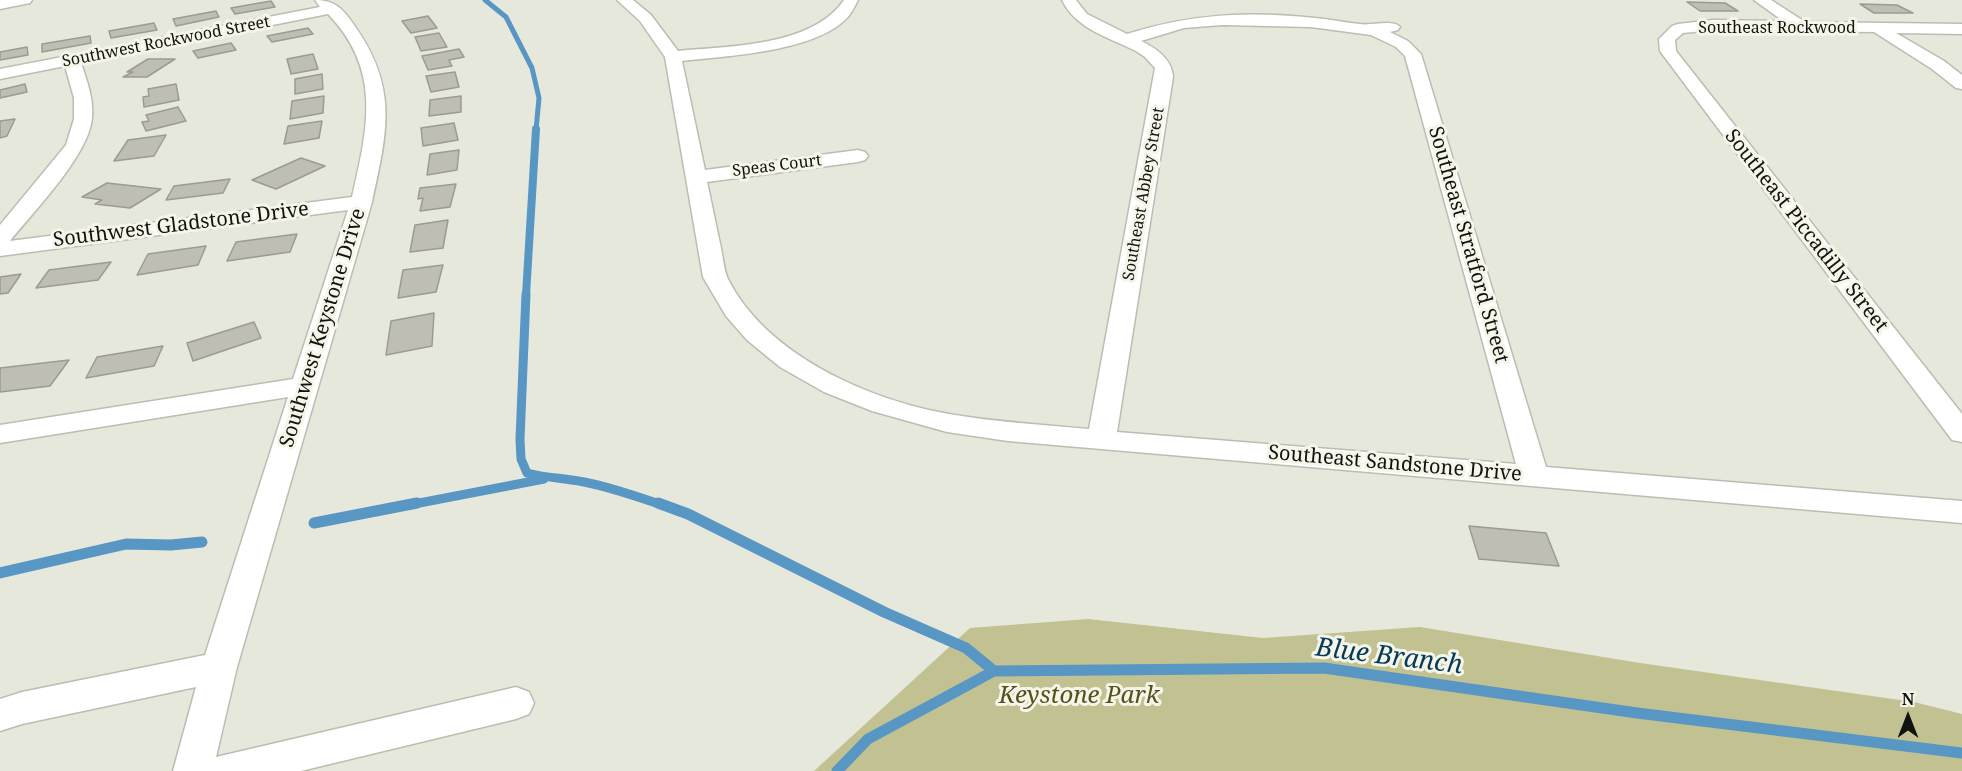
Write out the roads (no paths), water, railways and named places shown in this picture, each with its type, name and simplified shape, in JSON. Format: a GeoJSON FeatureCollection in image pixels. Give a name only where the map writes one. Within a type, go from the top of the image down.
{"type":"FeatureCollection","features":[{"type":"Feature","properties":{"kind":"street"},"geometry":{"type":"LineString","coordinates":[[0,4],[25,0]]}},
{"type":"Feature","properties":{"kind":"street"},"geometry":{"type":"LineString","coordinates":[[624,0],[646,18],[673,57],[779,43],[811,35],[834,23],[848,9],[851,0]]}},
{"type":"Feature","properties":{"kind":"street","name":"Southeast Abbey Street"},"geometry":{"type":"LineString","coordinates":[[1069,0],[1071,6],[1090,24],[1150,53],[1164,67],[1164,78],[1101,438]]}},
{"type":"Feature","properties":{"kind":"street"},"geometry":{"type":"LineString","coordinates":[[1761,0],[1801,26]]}},
{"type":"Feature","properties":{"kind":"street","name":"Southwest Rockwood Street"},"geometry":{"type":"LineString","coordinates":[[0,74],[327,4]]}},
{"type":"Feature","properties":{"kind":"street","name":"Southwest Keystone Drive"},"geometry":{"type":"LineString","coordinates":[[193,771],[219,667],[361,202],[373,149],[378,94],[368,55],[351,28],[327,4]]}},
{"type":"Feature","properties":{"kind":"street","name":"Southeast Stratford Street"},"geometry":{"type":"LineString","coordinates":[[1126,40],[1192,22],[1311,22],[1385,29],[1413,54],[1534,476]]}},
{"type":"Feature","properties":{"kind":"street","name":"Southeast Rockwood"},"geometry":{"type":"LineString","coordinates":[[1678,29],[1713,25],[1962,29]]}},
{"type":"Feature","properties":{"kind":"street"},"geometry":{"type":"LineString","coordinates":[[1876,28],[1938,64],[1962,84]]}},
{"type":"Feature","properties":{"kind":"street","name":"Southeast Piccadilly Street"},"geometry":{"type":"LineString","coordinates":[[1678,29],[1667,38],[1668,51],[1962,433]]}},
{"type":"Feature","properties":{"kind":"street","name":"Southeast Sandstone Drive"},"geometry":{"type":"LineString","coordinates":[[673,57],[714,277],[735,311],[758,338],[789,361],[834,386],[882,405],[947,423],[1008,432],[1962,512]]}},
{"type":"Feature","properties":{"kind":"street"},"geometry":{"type":"LineString","coordinates":[[0,239],[75,146],[83,119],[83,98],[72,60]]}},
{"type":"Feature","properties":{"kind":"street","name":"Speas Court"},"geometry":{"type":"LineString","coordinates":[[695,177],[858,156]]}},
{"type":"Feature","properties":{"kind":"street","name":"Southwest Gladstone Drive"},"geometry":{"type":"LineString","coordinates":[[0,249],[361,202]]}},
{"type":"Feature","properties":{"kind":"street"},"geometry":{"type":"LineString","coordinates":[[0,434],[305,386]]}},
{"type":"Feature","properties":{"kind":"street"},"geometry":{"type":"LineString","coordinates":[[0,715],[22,708],[219,667]]}},
{"type":"Feature","properties":{"kind":"street"},"geometry":{"type":"LineString","coordinates":[[227,771],[516,703]]}},
{"type":"Feature","properties":{"kind":"waterway"},"geometry":{"type":"LineString","coordinates":[[485,0],[506,17],[532,68],[539,98],[536,130]]}},
{"type":"Feature","properties":{"kind":"waterway"},"geometry":{"type":"LineString","coordinates":[[526,295],[536,129]]}},
{"type":"Feature","properties":{"kind":"waterway"},"geometry":{"type":"LineString","coordinates":[[526,294],[520,439],[521,459],[527,473],[594,484],[662,505]]}},
{"type":"Feature","properties":{"kind":"waterway"},"geometry":{"type":"LineString","coordinates":[[409,505],[544,479]]}},
{"type":"Feature","properties":{"kind":"waterway"},"geometry":{"type":"LineString","coordinates":[[314,523],[417,503]]}},
{"type":"Feature","properties":{"kind":"waterway"},"geometry":{"type":"LineString","coordinates":[[658,503],[688,514],[884,612],[966,648],[994,671]]}},
{"type":"Feature","properties":{"kind":"waterway"},"geometry":{"type":"LineString","coordinates":[[0,573],[126,544],[171,545],[202,542]]}},
{"type":"Feature","properties":{"kind":"waterway","name":"Blue Branch"},"geometry":{"type":"LineString","coordinates":[[994,671],[1324,668],[1637,713],[1962,753]]}},
{"type":"Feature","properties":{"kind":"waterway","name":"Blue Branch"},"geometry":{"type":"LineString","coordinates":[[837,771],[868,739],[994,671]]}},
{"type":"Feature","properties":{"kind":"park label","name":"Keystone Park"},"geometry":{"type":"Point","coordinates":[1079,696]}}]}
